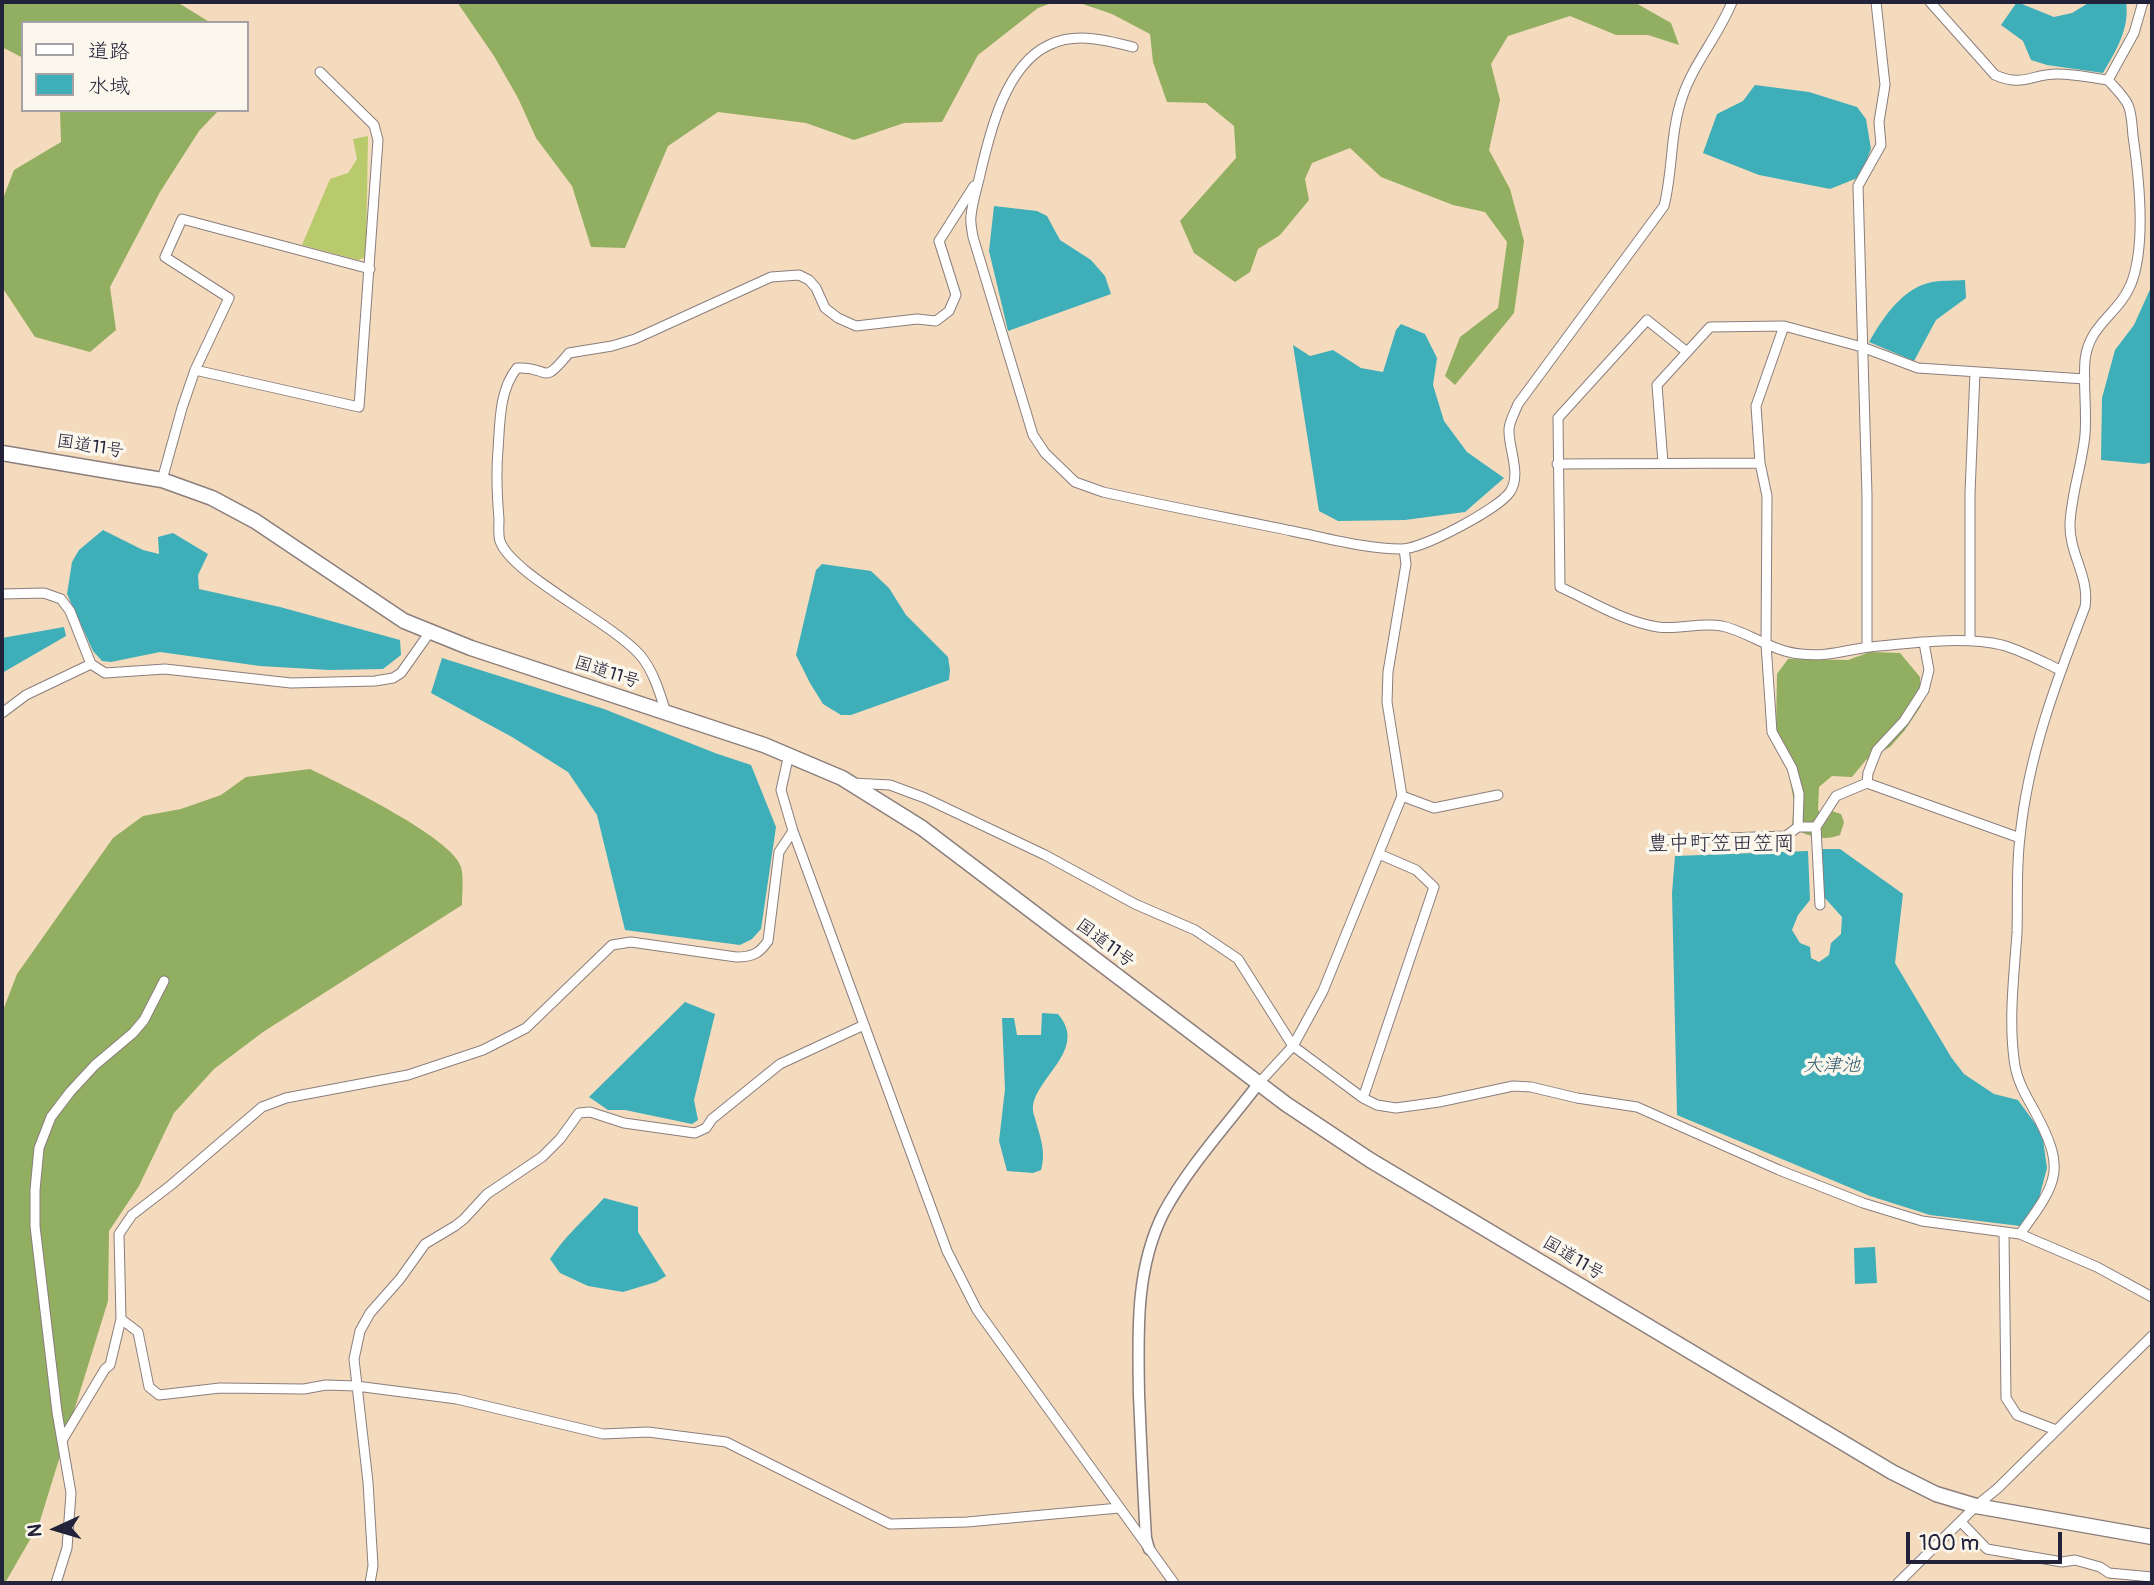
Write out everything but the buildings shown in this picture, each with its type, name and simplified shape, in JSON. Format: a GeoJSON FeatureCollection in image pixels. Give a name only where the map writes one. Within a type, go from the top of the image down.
{"type":"FeatureCollection","features":[{"type":"Feature","properties":{"kind":"highway","name":"国道11号"},"geometry":{"type":"LineString","coordinates":[[2,453],[162,480],[212,498],[235,509],[395,615],[430,632],[789,754],[850,782],[922,828],[1259,1083],[1370,1160],[1871,1461],[1936,1494],[1976,1506],[2152,1537]]}},
{"type":"Feature","properties":{"kind":"street"},"geometry":{"type":"LineString","coordinates":[[1133,47],[1100,39],[1074,39],[1049,45],[1021,69],[1002,102],[989,136],[971,216],[973,237],[1033,435],[1045,453],[1075,482],[1103,492],[1342,541],[1404,550],[1417,547],[1466,523],[1510,491],[1515,480],[1509,433],[1518,404],[1664,206],[1681,100],[1732,2]]}},
{"type":"Feature","properties":{"kind":"street"},"geometry":{"type":"LineString","coordinates":[[1867,647],[1867,495],[1858,186],[1881,145],[1880,122],[1885,85],[1876,2]]}},
{"type":"Feature","properties":{"kind":"street"},"geometry":{"type":"LineString","coordinates":[[1930,2],[1995,75],[2010,81],[2028,81],[2056,74],[2108,80],[2127,103],[2130,115],[2140,209],[2137,258],[2131,284],[2122,300],[2099,324],[2089,342],[2085,361],[2085,434],[2070,524],[2087,594],[2085,607],[2060,670],[2032,759],[2020,838],[2013,991],[2015,1067],[2021,1085],[2049,1138],[2056,1163],[2054,1180],[2040,1207],[2020,1234]]}},
{"type":"Feature","properties":{"kind":"street"},"geometry":{"type":"LineString","coordinates":[[2108,80],[2134,33],[2144,3]]}},
{"type":"Feature","properties":{"kind":"street"},"geometry":{"type":"LineString","coordinates":[[195,370],[359,407],[378,140],[374,125],[320,72]]}},
{"type":"Feature","properties":{"kind":"street"},"geometry":{"type":"LineString","coordinates":[[666,713],[652,674],[640,655],[600,621],[516,562],[500,541],[496,472],[500,418],[510,377],[517,369],[525,368],[547,374],[554,372],[569,353],[635,339],[771,277],[799,275],[810,280],[825,308],[838,318],[856,326],[917,319],[936,321],[948,311],[957,295],[939,241],[979,178]]}},
{"type":"Feature","properties":{"kind":"street"},"geometry":{"type":"LineString","coordinates":[[162,480],[181,408],[195,370],[229,298],[165,257],[182,219],[370,270]]}},
{"type":"Feature","properties":{"kind":"street"},"geometry":{"type":"LineString","coordinates":[[1687,352],[1647,320],[1558,418],[1560,587],[1633,621],[1666,628],[1707,624],[1724,626],[1798,654],[1835,655],[1867,647],[1969,640],[2022,652],[2060,670]]}},
{"type":"Feature","properties":{"kind":"street"},"geometry":{"type":"LineString","coordinates":[[1784,326],[1756,407],[1760,463],[1767,496],[1766,644],[1772,732],[1792,768],[1798,794],[1798,827]]}},
{"type":"Feature","properties":{"kind":"street"},"geometry":{"type":"LineString","coordinates":[[1663,463],[1657,385],[1710,327],[1784,326],[1861,347],[1918,368],[2085,379]]}},
{"type":"Feature","properties":{"kind":"street"},"geometry":{"type":"LineString","coordinates":[[1969,640],[1970,493],[1975,372]]}},
{"type":"Feature","properties":{"kind":"street"},"geometry":{"type":"LineString","coordinates":[[1557,464],[1760,463]]}},
{"type":"Feature","properties":{"kind":"street"},"geometry":{"type":"LineString","coordinates":[[1149,1549],[1146,1538],[1141,1444],[1138,1316],[1141,1285],[1150,1249],[1164,1213],[1183,1181],[1259,1083],[1293,1046],[1323,991],[1402,796],[1387,702],[1388,672],[1406,564],[1404,550]]}},
{"type":"Feature","properties":{"kind":"street"},"geometry":{"type":"LineString","coordinates":[[2,594],[44,593],[61,599],[70,611],[91,664],[105,673],[165,669],[291,682],[375,681],[393,678],[401,673],[430,632]]}},
{"type":"Feature","properties":{"kind":"street"},"geometry":{"type":"LineString","coordinates":[[1867,783],[1877,750],[1904,721],[1924,690],[1929,670],[1924,643]]}},
{"type":"Feature","properties":{"kind":"street"},"geometry":{"type":"LineString","coordinates":[[2,713],[26,695],[91,664]]}},
{"type":"Feature","properties":{"kind":"street"},"geometry":{"type":"LineString","coordinates":[[789,754],[781,790],[793,831],[947,1251],[977,1311],[1174,1583]]}},
{"type":"Feature","properties":{"kind":"street"},"geometry":{"type":"LineString","coordinates":[[850,782],[890,785],[925,798],[1045,855],[1135,904],[1195,930],[1238,959],[1293,1046],[1363,1098],[1377,1105],[1396,1108],[1439,1102],[1513,1086],[1637,1107],[1779,1170],[1863,1203],[1922,1221],[2020,1234],[2087,1262],[2152,1297]]}},
{"type":"Feature","properties":{"kind":"street"},"geometry":{"type":"LineString","coordinates":[[1820,905],[1816,827],[1836,796],[1867,783],[2020,838]]}},
{"type":"Feature","properties":{"kind":"street"},"geometry":{"type":"LineString","coordinates":[[1402,796],[1434,808],[1498,795]]}},
{"type":"Feature","properties":{"kind":"street"},"geometry":{"type":"LineString","coordinates":[[1665,840],[1786,836],[1798,827],[1816,827]]}},
{"type":"Feature","properties":{"kind":"street"},"geometry":{"type":"LineString","coordinates":[[63,1439],[110,1365],[121,1319],[119,1234],[132,1215],[262,1107],[286,1098],[408,1076],[483,1050],[526,1028],[612,945],[631,942],[736,957],[749,957],[761,952],[768,941],[779,852],[793,831]]}},
{"type":"Feature","properties":{"kind":"street"},"geometry":{"type":"LineString","coordinates":[[1363,1098],[1434,887],[1416,870],[1379,854]]}},
{"type":"Feature","properties":{"kind":"street"},"geometry":{"type":"LineString","coordinates":[[56,1583],[67,1548],[71,1493],[57,1412],[35,1226],[38,1148],[51,1117],[70,1091],[95,1065],[133,1033],[144,1020],[164,981]]}},
{"type":"Feature","properties":{"kind":"street"},"geometry":{"type":"LineString","coordinates":[[370,1583],[373,1566],[368,1482],[354,1359],[360,1331],[370,1313],[400,1279],[425,1244],[464,1220],[486,1194],[542,1157],[560,1139],[579,1113],[590,1112],[624,1123],[695,1133],[706,1128],[712,1119],[780,1064],[864,1025]]}},
{"type":"Feature","properties":{"kind":"street"},"geometry":{"type":"LineString","coordinates":[[2004,1233],[2006,1398],[2017,1415],[2056,1430]]}},
{"type":"Feature","properties":{"kind":"street"},"geometry":{"type":"LineString","coordinates":[[121,1319],[138,1332],[149,1387],[159,1395],[220,1388],[304,1389],[327,1385],[356,1386],[457,1399],[603,1434],[648,1433],[726,1441],[890,1524],[967,1522],[1119,1508]]}},
{"type":"Feature","properties":{"kind":"street"},"geometry":{"type":"LineString","coordinates":[[1898,1583],[2152,1336]]}},
{"type":"Feature","properties":{"kind":"street"},"geometry":{"type":"LineString","coordinates":[[1961,1522],[1987,1549],[2062,1562],[2076,1560],[2100,1567],[2108,1578],[2152,1577]]}},
{"type":"Feature","properties":{"kind":"green space"},"geometry":{"type":"Polygon","coordinates":[[[2,2],[177,2],[208,21],[21,21],[21,57],[2,47],[2,2]]]}},
{"type":"Feature","properties":{"kind":"green space"},"geometry":{"type":"Polygon","coordinates":[[[457,2],[1054,2],[1038,8],[978,55],[942,122],[904,123],[854,140],[806,123],[718,112],[668,146],[625,248],[591,247],[572,186],[536,138],[518,98],[494,56],[457,2]]]}},
{"type":"Feature","properties":{"kind":"green space"},"geometry":{"type":"Polygon","coordinates":[[[1077,2],[1634,2],[1671,23],[1679,45],[1648,35],[1616,35],[1570,16],[1508,36],[1491,64],[1500,100],[1489,150],[1510,189],[1524,241],[1514,313],[1455,385],[1445,376],[1460,337],[1498,308],[1507,242],[1485,212],[1453,205],[1381,177],[1350,148],[1312,163],[1305,179],[1309,200],[1280,235],[1258,249],[1250,272],[1235,282],[1194,253],[1180,221],[1236,158],[1234,126],[1206,103],[1167,102],[1153,62],[1150,34],[1112,14],[1077,2]]]}},
{"type":"Feature","properties":{"kind":"green space"},"geometry":{"type":"Polygon","coordinates":[[[60,112],[217,112],[199,131],[160,192],[110,287],[116,330],[90,352],[35,337],[2,287],[2,201],[14,170],[61,142],[60,112]]]}},
{"type":"Feature","properties":{"kind":"green space"},"geometry":{"type":"Polygon","coordinates":[[[368,136],[366,257],[358,260],[302,245],[330,179],[348,173],[357,159],[353,139],[368,136]]]}},
{"type":"Feature","properties":{"kind":"green space"},"geometry":{"type":"Polygon","coordinates":[[[1870,652],[1900,653],[1920,677],[1921,706],[1890,747],[1866,760],[1852,777],[1832,776],[1819,787],[1818,810],[1822,814],[1832,811],[1841,814],[1844,822],[1840,835],[1821,838],[1808,835],[1792,826],[1794,802],[1784,746],[1776,728],[1777,674],[1788,659],[1848,660],[1870,652]]]}},
{"type":"Feature","properties":{"kind":"green space"},"geometry":{"type":"Polygon","coordinates":[[[310,769],[393,812],[438,841],[461,867],[462,905],[263,1032],[214,1069],[174,1113],[139,1186],[109,1231],[108,1301],[39,1524],[5,1583],[2,1583],[2,1013],[17,974],[113,838],[143,816],[181,809],[221,795],[246,777],[310,769]]]}},
{"type":"Feature","properties":{"kind":"water"},"geometry":{"type":"Polygon","coordinates":[[[2017,2],[2054,17],[2072,13],[2090,2],[2126,2],[2124,30],[2103,73],[2031,60],[2023,41],[2001,25],[2017,2]]]}},
{"type":"Feature","properties":{"kind":"water"},"geometry":{"type":"Polygon","coordinates":[[[1755,85],[1809,92],[1857,107],[1866,119],[1871,149],[1860,177],[1830,189],[1759,175],[1703,153],[1717,114],[1743,101],[1755,85]]]}},
{"type":"Feature","properties":{"kind":"water"},"geometry":{"type":"Polygon","coordinates":[[[994,206],[1037,211],[1047,216],[1060,240],[1091,260],[1105,276],[1111,294],[1008,331],[989,251],[994,206]]]}},
{"type":"Feature","properties":{"kind":"water"},"geometry":{"type":"Polygon","coordinates":[[[1965,280],[1966,298],[1936,320],[1914,361],[1869,342],[1894,305],[1911,291],[1932,282],[1965,280]]]}},
{"type":"Feature","properties":{"kind":"water"},"geometry":{"type":"Polygon","coordinates":[[[2152,285],[2152,462],[2144,464],[2101,460],[2102,398],[2115,350],[2134,325],[2152,285]]]}},
{"type":"Feature","properties":{"kind":"water"},"geometry":{"type":"Polygon","coordinates":[[[1401,324],[1425,334],[1437,358],[1433,385],[1444,421],[1467,452],[1504,478],[1465,512],[1405,520],[1338,521],[1319,511],[1293,345],[1310,356],[1333,350],[1361,368],[1383,372],[1396,330],[1401,324]]]}},
{"type":"Feature","properties":{"kind":"water"},"geometry":{"type":"Polygon","coordinates":[[[103,530],[143,550],[159,554],[158,537],[173,533],[208,554],[198,575],[199,589],[280,607],[400,640],[401,655],[383,669],[329,670],[260,666],[160,652],[111,662],[102,661],[93,651],[67,594],[72,562],[79,550],[103,530]]]}},
{"type":"Feature","properties":{"kind":"water"},"geometry":{"type":"Polygon","coordinates":[[[822,564],[871,571],[889,588],[906,615],[948,657],[949,680],[851,715],[841,715],[823,704],[796,655],[816,570],[822,564]]]}},
{"type":"Feature","properties":{"kind":"water"},"geometry":{"type":"Polygon","coordinates":[[[64,627],[66,636],[2,673],[2,638],[64,627]]]}},
{"type":"Feature","properties":{"kind":"water"},"geometry":{"type":"Polygon","coordinates":[[[442,658],[604,709],[751,765],[776,827],[761,929],[752,939],[740,945],[625,930],[597,815],[568,772],[512,737],[431,693],[442,658]]]}},
{"type":"Feature","properties":{"kind":"water","name":"大津池"},"geometry":{"type":"Polygon","coordinates":[[[1820,849],[1840,849],[1903,894],[1895,963],[1964,1074],[1994,1094],[2018,1100],[2042,1133],[2047,1168],[2039,1198],[2020,1226],[1930,1215],[1870,1196],[1677,1115],[1672,893],[1675,856],[1808,851],[1810,900],[1798,915],[1792,930],[1800,943],[1810,947],[1811,958],[1819,962],[1829,955],[1831,943],[1841,934],[1842,917],[1824,897],[1820,849]]]}},
{"type":"Feature","properties":{"kind":"water"},"geometry":{"type":"Polygon","coordinates":[[[685,1002],[715,1014],[694,1100],[698,1120],[692,1124],[625,1110],[608,1110],[589,1097],[685,1002]]]}},
{"type":"Feature","properties":{"kind":"water"},"geometry":{"type":"Polygon","coordinates":[[[1042,1013],[1058,1014],[1066,1027],[1067,1039],[1059,1062],[1043,1083],[1033,1106],[1042,1146],[1041,1170],[1033,1173],[1007,1171],[999,1141],[1005,1089],[1002,1018],[1014,1018],[1017,1035],[1041,1035],[1042,1013]]]}},
{"type":"Feature","properties":{"kind":"water"},"geometry":{"type":"Polygon","coordinates":[[[604,1198],[638,1207],[638,1232],[666,1276],[656,1282],[623,1292],[588,1286],[560,1273],[550,1259],[568,1235],[604,1198]]]}},
{"type":"Feature","properties":{"kind":"water"},"geometry":{"type":"Polygon","coordinates":[[[1875,1247],[1877,1283],[1855,1284],[1854,1248],[1875,1247]]]}},
{"type":"Feature","properties":{"kind":"district","name":"豊中町笠田笠岡"},"geometry":{"type":"Point","coordinates":[1721,845]}}]}
